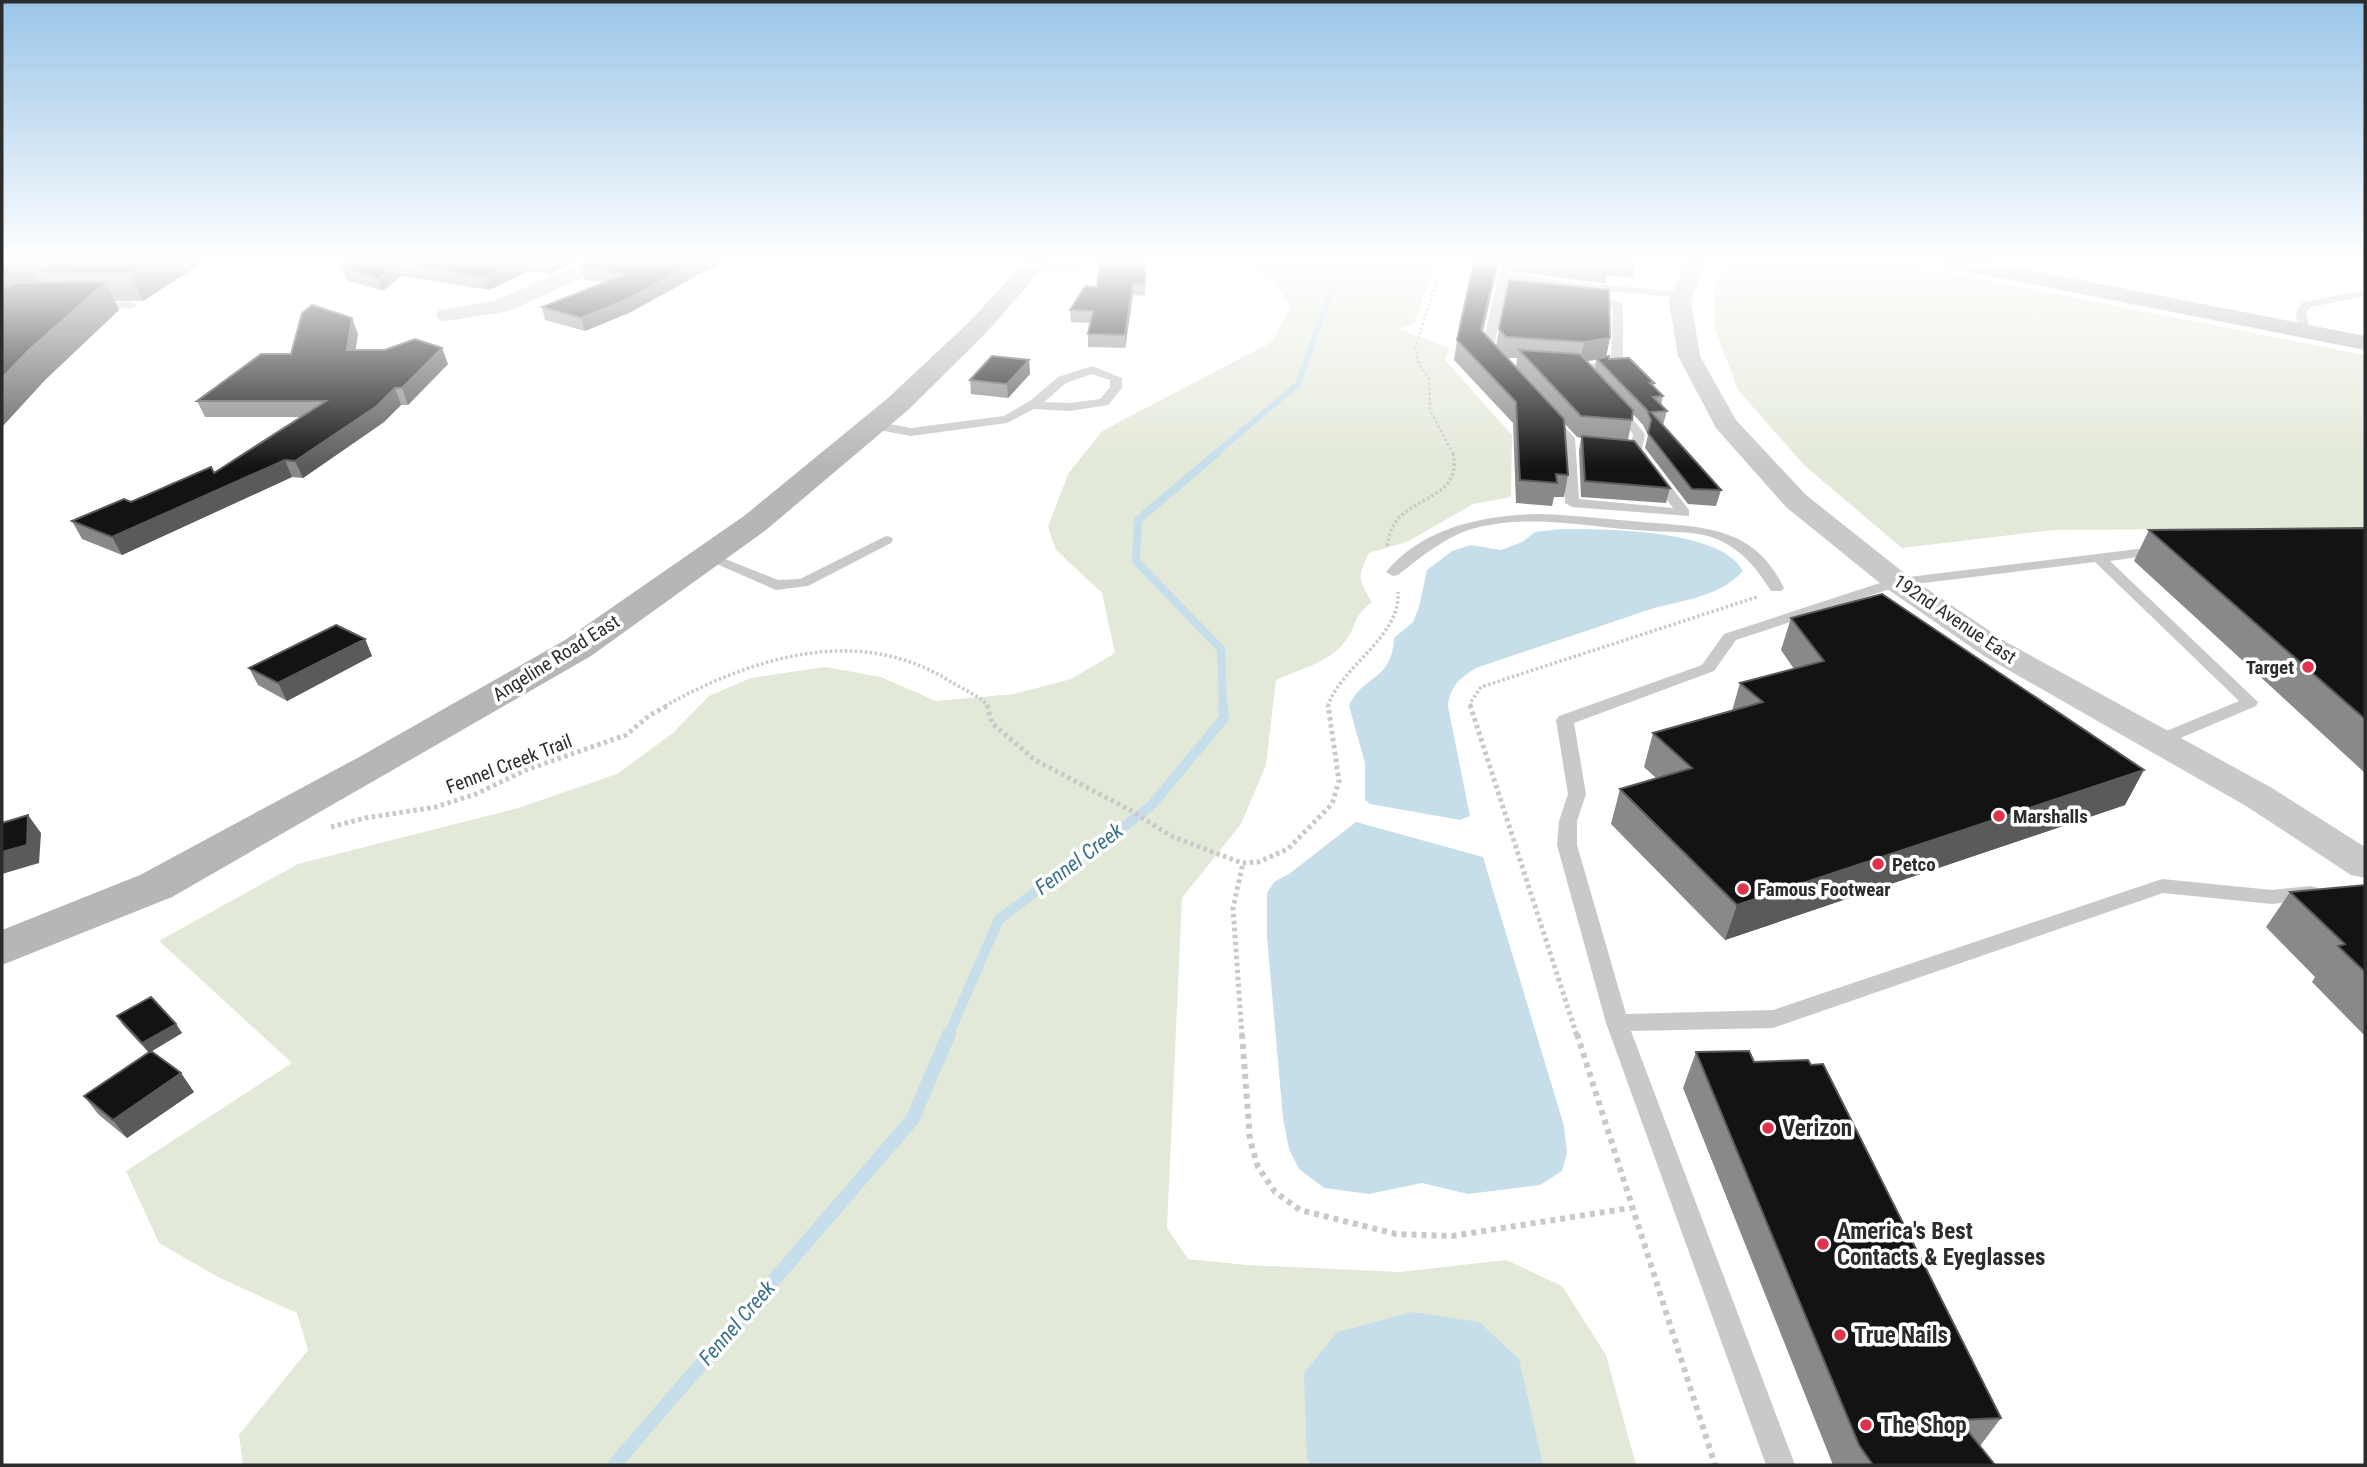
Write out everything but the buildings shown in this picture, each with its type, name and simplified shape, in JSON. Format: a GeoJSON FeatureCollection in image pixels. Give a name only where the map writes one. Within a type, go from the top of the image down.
{"type":"FeatureCollection","features":[{"type":"Feature","properties":{"kind":"street","name":"Angeline Road East"},"geometry":{"type":"LineString","coordinates":[[2,948],[156,886],[375,765],[578,648],[755,523],[873,425],[975,329]]}},
{"type":"Feature","properties":{"kind":"street","name":"192nd Avenue East"},"geometry":{"type":"LineString","coordinates":[[1685,329],[1689,356],[1725,423],[1796,501],[1897,582],[1995,649],[2259,797],[2365,865]]}},
{"type":"Feature","properties":{"kind":"street"},"geometry":{"type":"LineString","coordinates":[[2296,329],[2365,343]]}},
{"type":"Feature","properties":{"kind":"lane"},"geometry":{"type":"LineString","coordinates":[[1492,329],[1487,351],[1504,367]]}},
{"type":"Feature","properties":{"kind":"lane"},"geometry":{"type":"LineString","coordinates":[[1566,368],[1580,369],[1617,363],[1618,329]]}},
{"type":"Feature","properties":{"kind":"lane"},"geometry":{"type":"LineString","coordinates":[[1580,369],[1599,389]]}},
{"type":"Feature","properties":{"kind":"lane"},"geometry":{"type":"LineString","coordinates":[[873,425],[911,432],[1007,419],[1031,405],[1062,380],[1091,370],[1116,378],[1116,388],[1104,402],[1070,407],[1031,405]]}},
{"type":"Feature","properties":{"kind":"lane"},"geometry":{"type":"LineString","coordinates":[[1608,399],[1637,429],[1639,434],[1630,449],[1684,513],[1703,531]]}},
{"type":"Feature","properties":{"kind":"lane"},"geometry":{"type":"LineString","coordinates":[[1542,410],[1577,445],[1572,503],[1684,513]]}},
{"type":"Feature","properties":{"kind":"lane"},"geometry":{"type":"LineString","coordinates":[[1393,572],[1458,530],[1493,521],[1588,522],[1703,531],[1720,535],[1758,561],[1772,577],[1776,587]]}},
{"type":"Feature","properties":{"kind":"lane"},"geometry":{"type":"LineString","coordinates":[[708,557],[776,585],[803,583],[886,540]]}},
{"type":"Feature","properties":{"kind":"lane"},"geometry":{"type":"LineString","coordinates":[[1780,1465],[1617,1023],[1567,845],[1569,821],[1577,794],[1565,720],[1708,668],[1730,637],[1897,582],[2178,548]]}},
{"type":"Feature","properties":{"kind":"lane"},"geometry":{"type":"LineString","coordinates":[[2098,557],[2250,702],[2158,741]]}},
{"type":"Feature","properties":{"kind":"lane"},"geometry":{"type":"LineString","coordinates":[[1617,1023],[1773,1019],[2162,886],[2272,897],[2325,892]]}},
{"type":"Feature","properties":{"kind":"path"},"geometry":{"type":"LineString","coordinates":[[1422,329],[1415,348],[1417,366],[1429,378],[1429,408],[1454,455],[1454,471],[1441,491],[1401,514],[1392,526],[1386,544],[1399,606],[1372,648],[1331,695],[1327,708],[1339,781],[1332,804],[1288,849],[1258,862],[1243,863],[1233,908],[1250,1140],[1258,1167],[1275,1192],[1300,1210],[1349,1224],[1410,1235],[1452,1236],[1630,1208]]}},
{"type":"Feature","properties":{"kind":"path","name":"Fennel Creek Trail"},"geometry":{"type":"LineString","coordinates":[[328,828],[365,818],[436,807],[476,794],[526,771],[626,735],[650,715],[703,685],[749,666],[793,654],[845,650],[894,656],[930,669],[987,704],[992,723],[1035,761],[1130,810],[1171,836],[1243,863]]}},
{"type":"Feature","properties":{"kind":"green space"},"geometry":{"type":"Polygon","coordinates":[[[1278,329],[1400,329],[1449,348],[1445,360],[1512,435],[1511,497],[1473,504],[1409,541],[1369,553],[1361,578],[1372,602],[1360,613],[1344,643],[1322,660],[1276,680],[1266,765],[1241,824],[1182,898],[1167,1228],[1188,1259],[1247,1265],[1399,1272],[1506,1260],[1562,1286],[1606,1355],[1636,1465],[243,1465],[239,1435],[308,1350],[297,1313],[218,1277],[159,1243],[126,1171],[292,1063],[159,941],[298,864],[518,808],[617,774],[673,733],[709,696],[751,678],[825,667],[881,677],[936,701],[1014,694],[1071,679],[1115,653],[1102,593],[1056,550],[1048,527],[1068,474],[1102,431],[1272,342],[1278,329]]]}},
{"type":"Feature","properties":{"kind":"green space"},"geometry":{"type":"Polygon","coordinates":[[[1715,329],[2236,329],[2365,355],[2365,528],[2054,530],[1902,548],[1805,466],[1738,390],[1715,329]]]}},
{"type":"Feature","properties":{"kind":"water"},"geometry":{"type":"Polygon","coordinates":[[[1562,529],[1632,531],[1687,539],[1731,557],[1743,571],[1722,588],[1710,593],[1645,611],[1476,668],[1461,679],[1451,693],[1448,706],[1470,816],[1460,820],[1370,804],[1365,800],[1365,763],[1349,706],[1362,688],[1388,663],[1394,638],[1413,622],[1427,570],[1452,551],[1471,545],[1501,550],[1522,542],[1535,532],[1562,529]]]}},
{"type":"Feature","properties":{"kind":"water"},"geometry":{"type":"Polygon","coordinates":[[[1356,822],[1483,857],[1564,1126],[1567,1153],[1562,1171],[1540,1185],[1468,1194],[1422,1183],[1369,1194],[1324,1188],[1299,1169],[1289,1149],[1283,1118],[1267,937],[1267,893],[1274,882],[1289,874],[1356,822]]]}},
{"type":"Feature","properties":{"kind":"water"},"geometry":{"type":"Polygon","coordinates":[[[1413,1312],[1479,1322],[1519,1359],[1543,1465],[1311,1465],[1307,1459],[1304,1373],[1337,1332],[1413,1312]]]}},
{"type":"Feature","properties":{"kind":"waterway","name":"Fennel Creek"},"geometry":{"type":"LineString","coordinates":[[1215,454],[1298,384],[1318,329]]}},
{"type":"Feature","properties":{"kind":"waterway","name":"Fennel Creek"},"geometry":{"type":"LineString","coordinates":[[1217,453],[1138,520],[1136,561],[1221,649],[1223,706]]}},
{"type":"Feature","properties":{"kind":"waterway","name":"Fennel Creek"},"geometry":{"type":"LineString","coordinates":[[948,1036],[999,919],[1150,807],[1224,718],[1223,705]]}},
{"type":"Feature","properties":{"kind":"waterway","name":"Fennel Creek"},"geometry":{"type":"LineString","coordinates":[[614,1465],[912,1120],[949,1034]]}},
{"type":"Feature","properties":{"kind":"place","name":"Target"},"geometry":{"type":"Point","coordinates":[2308,667]}},
{"type":"Feature","properties":{"kind":"place","name":"Marshalls"},"geometry":{"type":"Point","coordinates":[1999,816]}},
{"type":"Feature","properties":{"kind":"place","name":"Petco"},"geometry":{"type":"Point","coordinates":[1878,864]}},
{"type":"Feature","properties":{"kind":"place","name":"Famous Footwear"},"geometry":{"type":"Point","coordinates":[1743,889]}},
{"type":"Feature","properties":{"kind":"place","name":"Verizon"},"geometry":{"type":"Point","coordinates":[1768,1128]}},
{"type":"Feature","properties":{"kind":"place","name":"America's Best Contacts & Eyeglasses"},"geometry":{"type":"Point","coordinates":[1823,1244]}},
{"type":"Feature","properties":{"kind":"place","name":"True Nails"},"geometry":{"type":"Point","coordinates":[1840,1335]}},
{"type":"Feature","properties":{"kind":"place","name":"The Shop"},"geometry":{"type":"Point","coordinates":[1866,1425]}}]}
